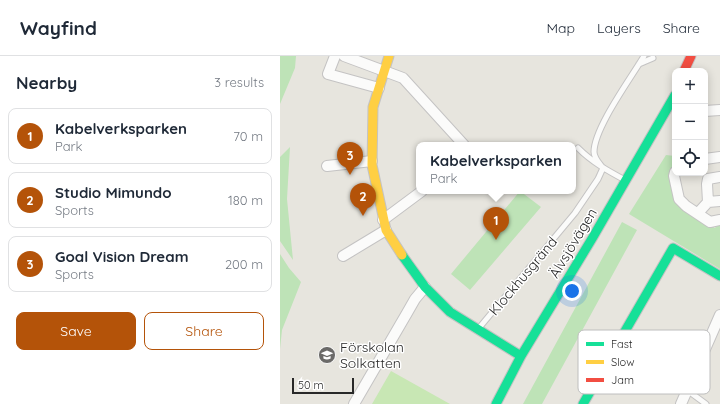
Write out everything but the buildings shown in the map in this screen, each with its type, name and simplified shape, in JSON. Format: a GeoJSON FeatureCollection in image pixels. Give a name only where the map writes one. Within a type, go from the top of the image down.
{"type":"FeatureCollection","features":[{"type":"Feature","properties":{"kind":"street"},"geometry":{"type":"LineString","coordinates":[[335,56],[328,74],[379,88]]}},
{"type":"Feature","properties":{"kind":"street"},"geometry":{"type":"LineString","coordinates":[[344,56],[403,78],[461,142]]}},
{"type":"Feature","properties":{"kind":"street"},"geometry":{"type":"LineString","coordinates":[[389,56],[373,107],[372,160],[384,225],[400,254],[425,287],[450,312],[521,356]]}},
{"type":"Feature","properties":{"kind":"street"},"geometry":{"type":"LineString","coordinates":[[685,68],[691,56]]}},
{"type":"Feature","properties":{"kind":"street"},"geometry":{"type":"LineString","coordinates":[[691,68],[697,56]]}},
{"type":"Feature","properties":{"kind":"street","name":"Älvsjövägen"},"geometry":{"type":"LineString","coordinates":[[496,404],[521,356],[672,100]]}},
{"type":"Feature","properties":{"kind":"street"},"geometry":{"type":"LineString","coordinates":[[708,111],[720,110]]}},
{"type":"Feature","properties":{"kind":"street"},"geometry":{"type":"LineString","coordinates":[[708,159],[720,157]]}},
{"type":"Feature","properties":{"kind":"street"},"geometry":{"type":"LineString","coordinates":[[327,166],[372,160]]}},
{"type":"Feature","properties":{"kind":"street"},"geometry":{"type":"LineString","coordinates":[[674,176],[679,199],[686,206],[710,222],[720,220]]}},
{"type":"Feature","properties":{"kind":"street"},"geometry":{"type":"LineString","coordinates":[[708,202],[708,179],[720,177]]}},
{"type":"Feature","properties":{"kind":"street"},"geometry":{"type":"LineString","coordinates":[[343,256],[384,225],[419,194]]}},
{"type":"Feature","properties":{"kind":"street"},"geometry":{"type":"LineString","coordinates":[[698,213],[708,202],[720,201]]}},
{"type":"Feature","properties":{"kind":"street"},"geometry":{"type":"LineString","coordinates":[[626,330],[673,248],[720,276]]}},
{"type":"Feature","properties":{"kind":"street"},"geometry":{"type":"LineString","coordinates":[[354,404],[415,299],[425,287]]}},
{"type":"Feature","properties":{"kind":"street"},"geometry":{"type":"LineString","coordinates":[[710,338],[720,315]]}},
{"type":"Feature","properties":{"kind":"street"},"geometry":{"type":"LineString","coordinates":[[583,404],[589,394]]}},
{"type":"Feature","properties":{"kind":"street"},"geometry":{"type":"LineString","coordinates":[[681,404],[685,394]]}},
{"type":"Feature","properties":{"kind":"lane"},"geometry":{"type":"LineString","coordinates":[[603,168],[595,157],[594,151],[597,137],[606,117],[644,56]]}},
{"type":"Feature","properties":{"kind":"lane"},"geometry":{"type":"LineString","coordinates":[[639,64],[653,58]]}},
{"type":"Feature","properties":{"kind":"lane"},"geometry":{"type":"LineString","coordinates":[[578,148],[586,156],[603,168],[626,180]]}},
{"type":"Feature","properties":{"kind":"lane","name":"Klockhusgränd"},"geometry":{"type":"LineString","coordinates":[[478,330],[575,213],[598,179],[603,168]]}},
{"type":"Feature","properties":{"kind":"lane"},"geometry":{"type":"LineString","coordinates":[[692,394],[706,404]]}},
{"type":"Feature","properties":{"kind":"green space"},"geometry":{"type":"Polygon","coordinates":[[[280,56],[296,56],[295,68],[280,104],[280,56]]]}},
{"type":"Feature","properties":{"kind":"green space"},"geometry":{"type":"Polygon","coordinates":[[[290,147],[287,199],[293,260],[280,241],[280,157],[290,147]]]}},
{"type":"Feature","properties":{"kind":"green space"},"geometry":{"type":"Polygon","coordinates":[[[666,155],[672,156],[671,175],[687,213],[715,228],[720,221],[720,269],[629,214],[666,155]]]}},
{"type":"Feature","properties":{"kind":"green space"},"geometry":{"type":"Polygon","coordinates":[[[518,194],[524,194],[541,207],[470,290],[451,274],[518,194]]]}},
{"type":"Feature","properties":{"kind":"green space"},"geometry":{"type":"Polygon","coordinates":[[[622,222],[637,230],[582,330],[578,330],[578,338],[542,404],[523,404],[622,222]]]}},
{"type":"Feature","properties":{"kind":"green space"},"geometry":{"type":"Polygon","coordinates":[[[280,254],[301,282],[282,330],[280,349],[280,254]]]}},
{"type":"Feature","properties":{"kind":"green space"},"geometry":{"type":"Polygon","coordinates":[[[391,371],[450,404],[372,404],[391,371]]]}},
{"type":"Feature","properties":{"kind":"traffic: fast"},"geometry":{"type":"LineString","coordinates":[[496,404],[521,356],[593,237],[672,100]]}},
{"type":"Feature","properties":{"kind":"traffic: fast"},"geometry":{"type":"LineString","coordinates":[[626,330],[673,248],[720,276]]}},
{"type":"Feature","properties":{"kind":"traffic: fast"},"geometry":{"type":"LineString","coordinates":[[402,255],[425,287],[450,312],[521,356]]}},
{"type":"Feature","properties":{"kind":"traffic: fast"},"geometry":{"type":"LineString","coordinates":[[583,404],[589,394]]}},
{"type":"Feature","properties":{"kind":"traffic: slow"},"geometry":{"type":"LineString","coordinates":[[389,56],[373,107],[372,165],[386,230],[402,255]]}},
{"type":"Feature","properties":{"kind":"traffic: jam"},"geometry":{"type":"LineString","coordinates":[[685,68],[691,56]]}},
{"type":"Feature","properties":{"kind":"place","name":"Goal Vision Dream"},"geometry":{"type":"Point","coordinates":[350,175]}},
{"type":"Feature","properties":{"kind":"place","name":"Studio Mimundo"},"geometry":{"type":"Point","coordinates":[363,216]}},
{"type":"Feature","properties":{"kind":"place","name":"Kabelverksparken"},"geometry":{"type":"Point","coordinates":[496,240]}},
{"type":"Feature","properties":{"kind":"place","name":"Förskolan Solkatten"},"geometry":{"type":"Point","coordinates":[327,355]}}]}
